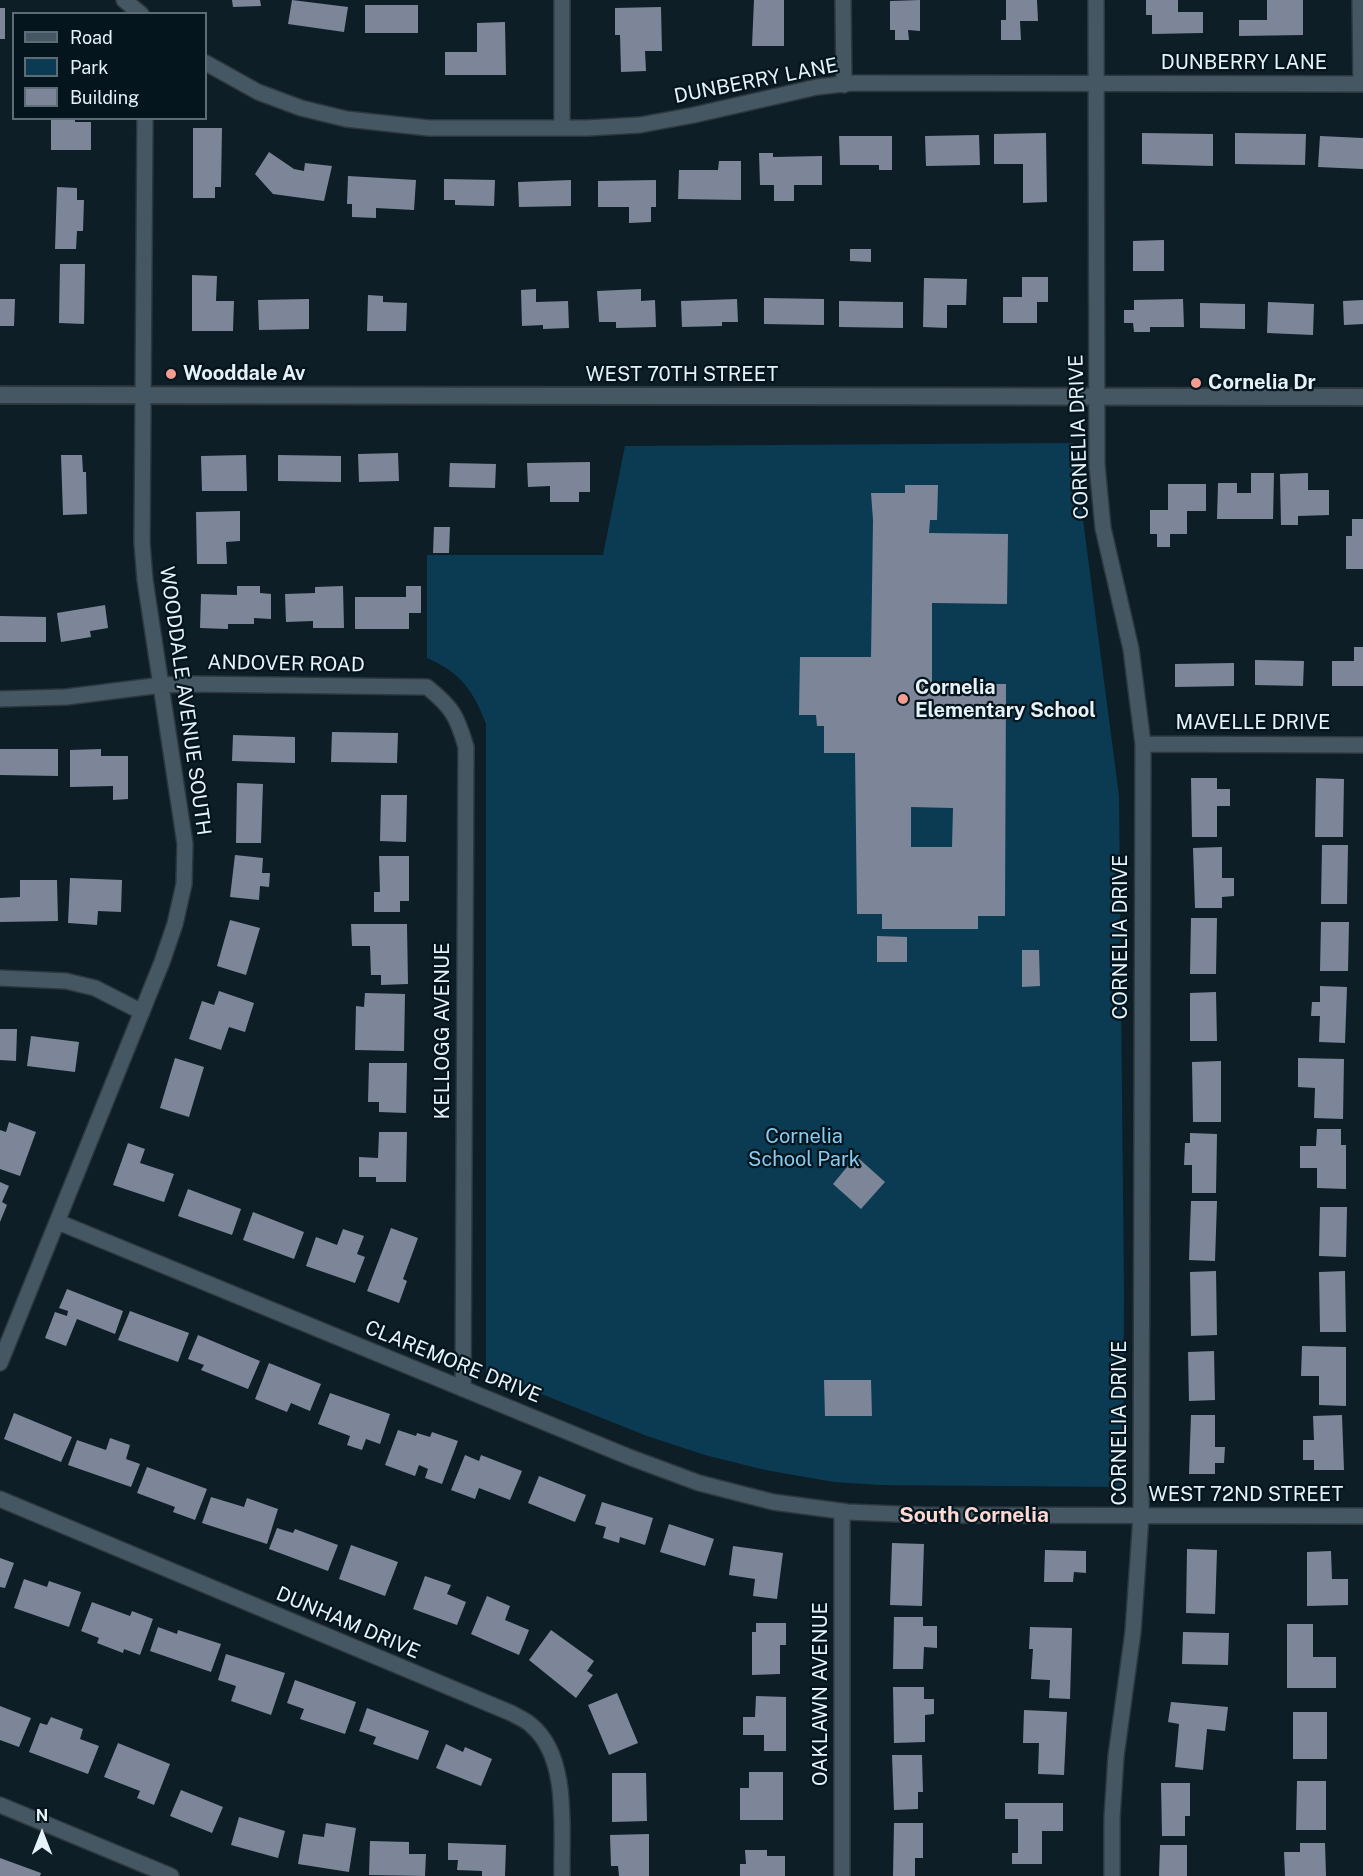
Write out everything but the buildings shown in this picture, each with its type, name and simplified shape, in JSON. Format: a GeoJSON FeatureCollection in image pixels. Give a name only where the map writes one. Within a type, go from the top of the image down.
{"type":"FeatureCollection","features":[{"type":"Feature","properties":{"kind":"street"},"geometry":{"type":"LineString","coordinates":[[124,0],[139,12]]}},
{"type":"Feature","properties":{"kind":"street"},"geometry":{"type":"LineString","coordinates":[[562,0],[562,128]]}},
{"type":"Feature","properties":{"kind":"street"},"geometry":{"type":"LineString","coordinates":[[843,0],[844,85]]}},
{"type":"Feature","properties":{"kind":"street","name":"CORNELIA DRIVE"},"geometry":{"type":"LineString","coordinates":[[1096,0],[1097,465],[1103,528],[1131,650],[1143,744],[1141,1516],[1133,1632],[1116,1756],[1112,1818],[1112,1876]]}},
{"type":"Feature","properties":{"kind":"street"},"geometry":{"type":"LineString","coordinates":[[1360,0],[1362,84]]}},
{"type":"Feature","properties":{"kind":"street","name":"DUNBERRY LANE"},"geometry":{"type":"LineString","coordinates":[[207,64],[258,92],[301,108],[346,119],[429,128],[562,128],[640,125],[817,87],[844,85],[1362,84]]}},
{"type":"Feature","properties":{"kind":"street","name":"WOODDALE AVENUE SOUTH"},"geometry":{"type":"LineString","coordinates":[[1,1356],[58,1222],[142,1012],[175,924],[184,884],[185,844],[145,579],[142,543],[145,120]]}},
{"type":"Feature","properties":{"kind":"street","name":"WEST 70TH STREET"},"geometry":{"type":"LineString","coordinates":[[0,395],[1363,397]]}},
{"type":"Feature","properties":{"kind":"street","name":"ANDOVER ROAD"},"geometry":{"type":"LineString","coordinates":[[0,699],[66,698],[162,685],[192,684],[427,687]]}},
{"type":"Feature","properties":{"kind":"street","name":"KELLOGG AVENUE"},"geometry":{"type":"LineString","coordinates":[[427,687],[447,703],[459,723],[466,747],[462,1389]]}},
{"type":"Feature","properties":{"kind":"street","name":"MAVELLE DRIVE"},"geometry":{"type":"LineString","coordinates":[[1143,744],[1363,745]]}},
{"type":"Feature","properties":{"kind":"street"},"geometry":{"type":"LineString","coordinates":[[0,978],[76,983],[95,988],[142,1012]]}},
{"type":"Feature","properties":{"kind":"street","name":"CLAREMORE DRIVE"},"geometry":{"type":"LineString","coordinates":[[58,1222],[629,1457],[699,1483],[773,1502],[842,1512]]}},
{"type":"Feature","properties":{"kind":"street","name":"DUNHAM DRIVE"},"geometry":{"type":"LineString","coordinates":[[0,1499],[511,1713],[531,1725],[546,1743],[556,1765],[560,1789],[562,1876]]}},
{"type":"Feature","properties":{"kind":"street","name":"WEST 72ND STREET"},"geometry":{"type":"LineString","coordinates":[[842,1512],[923,1515],[1363,1516]]}},
{"type":"Feature","properties":{"kind":"street","name":"OAKLAWN AVENUE"},"geometry":{"type":"LineString","coordinates":[[842,1512],[842,1876]]}},
{"type":"Feature","properties":{"kind":"street"},"geometry":{"type":"LineString","coordinates":[[0,1805],[171,1876]]}},
{"type":"Feature","properties":{"kind":"green space","name":"Cornelia School Park"},"geometry":{"type":"Polygon","coordinates":[[[1073,443],[1119,796],[1124,1293],[1123,1487],[880,1485],[834,1482],[765,1470],[705,1455],[647,1436],[486,1372],[486,724],[476,701],[464,684],[449,670],[427,658],[427,555],[603,555],[625,446],[1073,443]]]}},
{"type":"Feature","properties":{"kind":"place","name":"Wooddale Av"},"geometry":{"type":"Point","coordinates":[171,374]}},
{"type":"Feature","properties":{"kind":"place","name":"Cornelia Dr"},"geometry":{"type":"Point","coordinates":[1196,383]}},
{"type":"Feature","properties":{"kind":"place","name":"Cornelia Elementary School"},"geometry":{"type":"Point","coordinates":[903,699]}},
{"type":"Feature","properties":{"kind":"district","name":"South Cornelia"},"geometry":{"type":"Point","coordinates":[974,1516]}}]}
